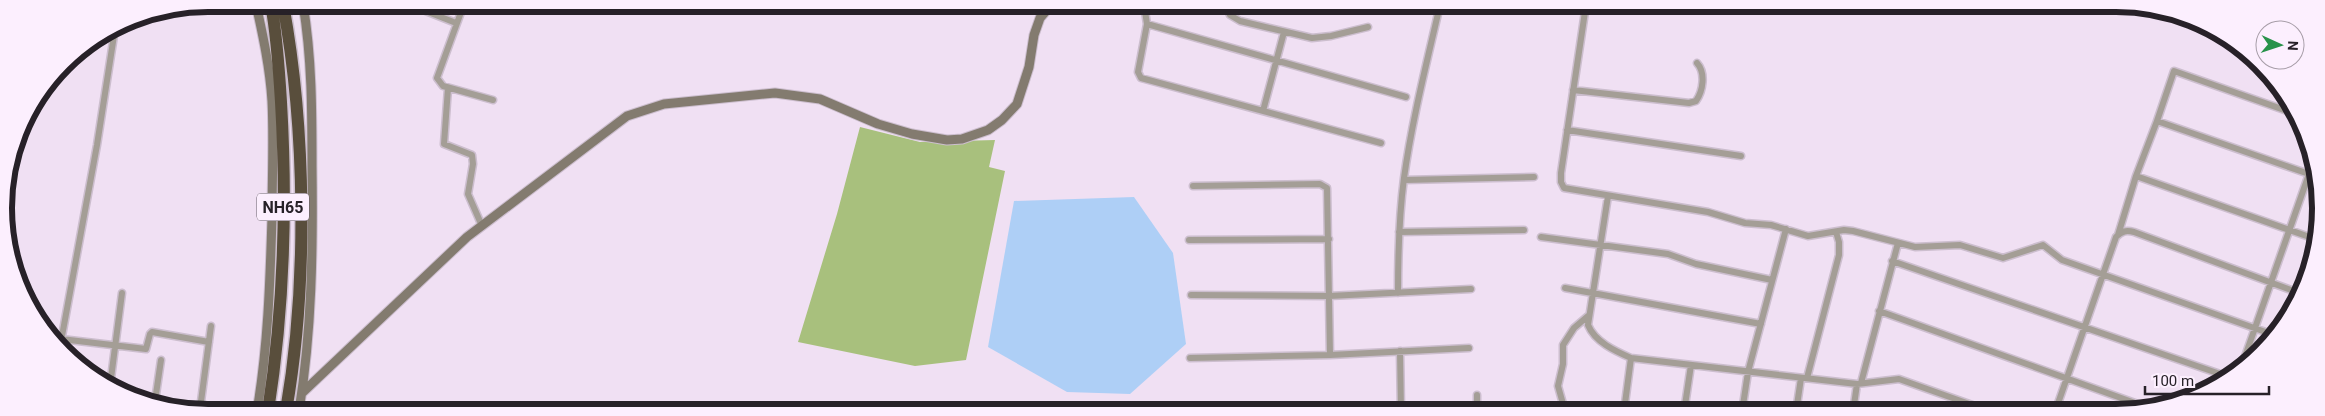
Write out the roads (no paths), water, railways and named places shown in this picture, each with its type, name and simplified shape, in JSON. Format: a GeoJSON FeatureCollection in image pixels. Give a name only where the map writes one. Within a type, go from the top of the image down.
{"type":"FeatureCollection","features":[{"type":"Feature","properties":{"kind":"highway","name":"NH65"},"geometry":{"type":"LineString","coordinates":[[269,404],[278,348],[283,259],[284,184],[283,135],[276,31],[272,12]]}},
{"type":"Feature","properties":{"kind":"highway","name":"NH65"},"geometry":{"type":"LineString","coordinates":[[284,12],[295,92],[300,162],[296,320],[287,404]]}},
{"type":"Feature","properties":{"kind":"street"},"geometry":{"type":"LineString","coordinates":[[258,12],[265,42],[272,100],[273,157],[271,267],[265,365],[258,404]]}},
{"type":"Feature","properties":{"kind":"street"},"geometry":{"type":"LineString","coordinates":[[300,404],[310,327],[313,240],[309,43],[304,12]]}},
{"type":"Feature","properties":{"kind":"street"},"geometry":{"type":"LineString","coordinates":[[428,12],[456,23]]}},
{"type":"Feature","properties":{"kind":"street"},"geometry":{"type":"LineString","coordinates":[[461,12],[438,73],[440,83],[448,88],[493,100]]}},
{"type":"Feature","properties":{"kind":"street"},"geometry":{"type":"LineString","coordinates":[[302,393],[467,237],[627,116],[664,104],[775,92],[820,99],[878,124],[912,134],[947,140],[962,139],[976,135],[1002,120],[1017,104],[1029,67],[1034,35],[1040,18],[1045,12]]}},
{"type":"Feature","properties":{"kind":"street"},"geometry":{"type":"LineString","coordinates":[[1145,12],[1147,24],[1138,72],[1141,78],[1381,143]]}},
{"type":"Feature","properties":{"kind":"street"},"geometry":{"type":"LineString","coordinates":[[1228,12],[1240,21],[1319,38],[1368,27]]}},
{"type":"Feature","properties":{"kind":"street"},"geometry":{"type":"LineString","coordinates":[[1398,292],[1399,232],[1408,152],[1438,12]]}},
{"type":"Feature","properties":{"kind":"street"},"geometry":{"type":"LineString","coordinates":[[1585,12],[1560,182],[1564,188],[1708,212],[1745,224],[1771,225],[1808,236],[1853,231],[1915,247],[1960,245],[2003,258],[2043,245],[2056,257],[2103,276],[2268,333]]}},
{"type":"Feature","properties":{"kind":"street"},"geometry":{"type":"LineString","coordinates":[[1147,24],[1406,98]]}},
{"type":"Feature","properties":{"kind":"street"},"geometry":{"type":"LineString","coordinates":[[1263,111],[1284,32]]}},
{"type":"Feature","properties":{"kind":"street"},"geometry":{"type":"LineString","coordinates":[[61,337],[115,37]]}},
{"type":"Feature","properties":{"kind":"street"},"geometry":{"type":"LineString","coordinates":[[1573,90],[1689,103],[1696,101],[1700,95],[1703,73],[1697,63]]}},
{"type":"Feature","properties":{"kind":"street"},"geometry":{"type":"LineString","coordinates":[[2057,404],[2118,235],[2136,176],[2174,71],[2286,109]]}},
{"type":"Feature","properties":{"kind":"street"},"geometry":{"type":"LineString","coordinates":[[448,88],[444,144],[472,155],[473,164],[468,194],[482,226]]}},
{"type":"Feature","properties":{"kind":"street"},"geometry":{"type":"LineString","coordinates":[[2157,121],[2310,175]]}},
{"type":"Feature","properties":{"kind":"street"},"geometry":{"type":"LineString","coordinates":[[1567,130],[1741,156]]}},
{"type":"Feature","properties":{"kind":"street"},"geometry":{"type":"LineString","coordinates":[[2136,176],[2310,237]]}},
{"type":"Feature","properties":{"kind":"street"},"geometry":{"type":"LineString","coordinates":[[1404,180],[1534,178]]}},
{"type":"Feature","properties":{"kind":"street"},"geometry":{"type":"LineString","coordinates":[[2245,356],[2289,230],[2311,179]]}},
{"type":"Feature","properties":{"kind":"street"},"geometry":{"type":"LineString","coordinates":[[1193,186],[1324,185],[1327,188],[1330,355]]}},
{"type":"Feature","properties":{"kind":"street"},"geometry":{"type":"LineString","coordinates":[[1608,196],[1588,325],[1592,335],[1616,352],[1631,358],[1859,384],[1899,379],[1969,404]]}},
{"type":"Feature","properties":{"kind":"street"},"geometry":{"type":"LineString","coordinates":[[1743,404],[1748,372],[1786,229]]}},
{"type":"Feature","properties":{"kind":"street"},"geometry":{"type":"LineString","coordinates":[[1399,232],[1524,230]]}},
{"type":"Feature","properties":{"kind":"street"},"geometry":{"type":"LineString","coordinates":[[2118,235],[2126,230],[2134,232],[2294,291]]}},
{"type":"Feature","properties":{"kind":"street"},"geometry":{"type":"LineString","coordinates":[[1798,404],[1839,255],[1839,242],[1836,232]]}},
{"type":"Feature","properties":{"kind":"street"},"geometry":{"type":"LineString","coordinates":[[1540,237],[1668,254],[1696,264],[1772,280]]}},
{"type":"Feature","properties":{"kind":"street"},"geometry":{"type":"LineString","coordinates":[[1189,240],[1329,239]]}},
{"type":"Feature","properties":{"kind":"street"},"geometry":{"type":"LineString","coordinates":[[1855,404],[1878,311],[1898,243]]}},
{"type":"Feature","properties":{"kind":"street"},"geometry":{"type":"LineString","coordinates":[[1892,261],[2220,374]]}},
{"type":"Feature","properties":{"kind":"street"},"geometry":{"type":"LineString","coordinates":[[1564,288],[1761,324]]}},
{"type":"Feature","properties":{"kind":"street"},"geometry":{"type":"LineString","coordinates":[[1191,295],[1329,296],[1471,290]]}},
{"type":"Feature","properties":{"kind":"street"},"geometry":{"type":"LineString","coordinates":[[111,378],[122,294]]}},
{"type":"Feature","properties":{"kind":"street"},"geometry":{"type":"LineString","coordinates":[[1878,311],[2135,403]]}},
{"type":"Feature","properties":{"kind":"street"},"geometry":{"type":"LineString","coordinates":[[1563,404],[1558,386],[1563,364],[1563,345],[1574,328],[1588,316]]}},
{"type":"Feature","properties":{"kind":"street"},"geometry":{"type":"LineString","coordinates":[[201,403],[211,326]]}},
{"type":"Feature","properties":{"kind":"street"},"geometry":{"type":"LineString","coordinates":[[63,339],[146,349],[152,332],[209,342]]}},
{"type":"Feature","properties":{"kind":"street"},"geometry":{"type":"LineString","coordinates":[[1190,358],[1330,355],[1469,348]]}},
{"type":"Feature","properties":{"kind":"street"},"geometry":{"type":"LineString","coordinates":[[1400,351],[1401,404]]}},
{"type":"Feature","properties":{"kind":"street"},"geometry":{"type":"LineString","coordinates":[[1625,404],[1631,358]]}},
{"type":"Feature","properties":{"kind":"street"},"geometry":{"type":"LineString","coordinates":[[156,397],[161,360]]}},
{"type":"Feature","properties":{"kind":"street"},"geometry":{"type":"LineString","coordinates":[[1685,404],[1691,365]]}},
{"type":"Feature","properties":{"kind":"street"},"geometry":{"type":"LineString","coordinates":[[1477,395],[1477,404]]}},
{"type":"Feature","properties":{"kind":"water"},"geometry":{"type":"Polygon","coordinates":[[[1134,197],[1173,253],[1186,344],[1130,394],[1067,392],[988,347],[1014,201],[1134,197]]]}}]}
